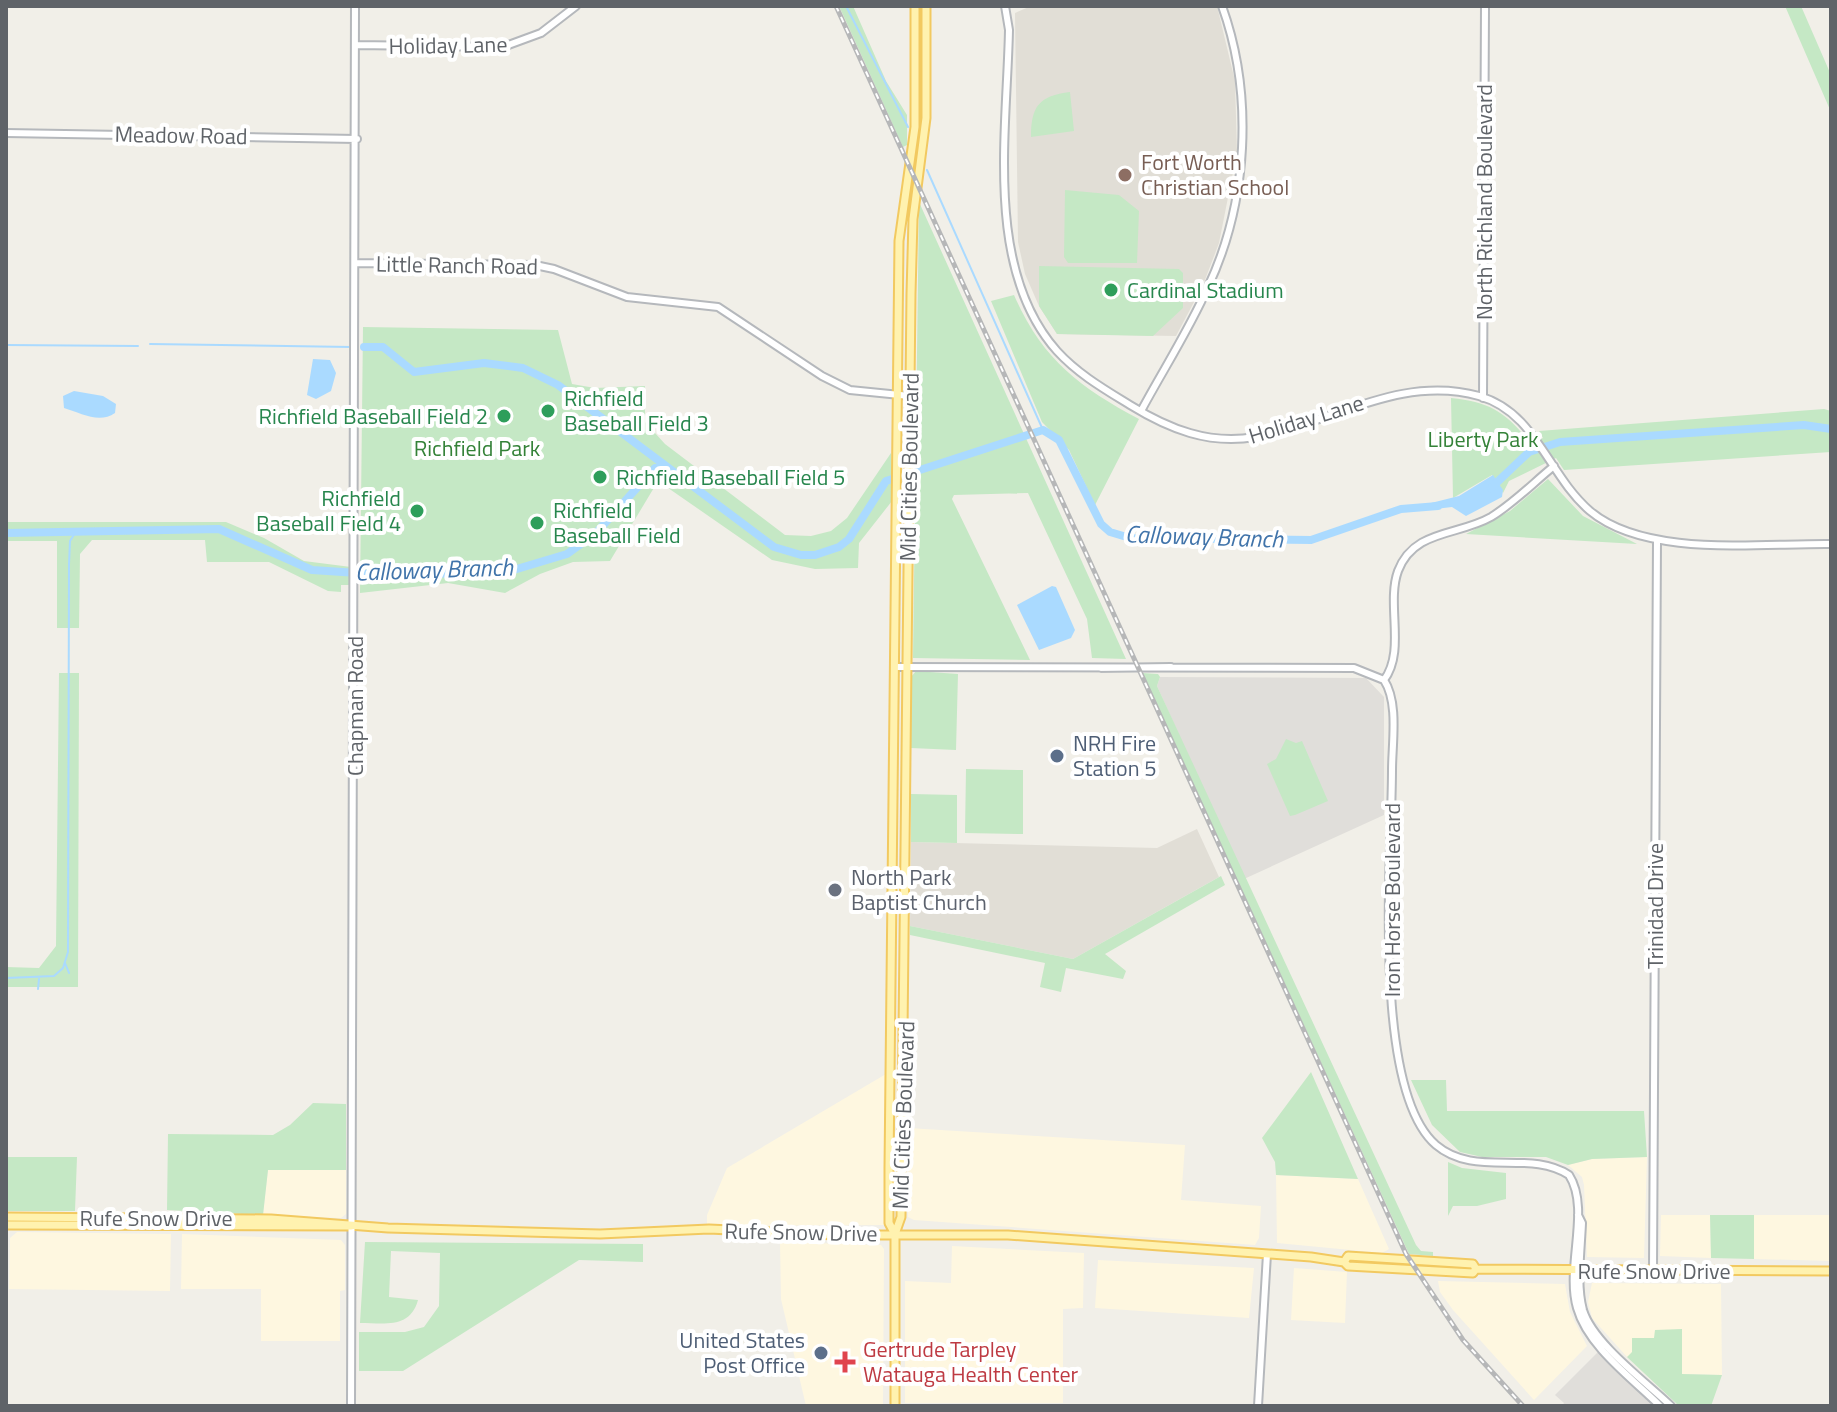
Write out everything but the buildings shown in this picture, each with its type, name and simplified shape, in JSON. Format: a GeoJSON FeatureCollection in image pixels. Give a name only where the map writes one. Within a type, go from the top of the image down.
{"type":"FeatureCollection","features":[{"type":"Feature","properties":{"kind":"main road","name":"Mid Cities Boulevard"},"geometry":{"type":"LineString","coordinates":[[895,1234],[889,1223],[899,241],[915,127],[915,6]]}},
{"type":"Feature","properties":{"kind":"main road","name":"Mid Cities Boulevard"},"geometry":{"type":"LineString","coordinates":[[895,1234],[901,1217],[913,219],[926,118],[926,6]]}},
{"type":"Feature","properties":{"kind":"main road"},"geometry":{"type":"LineString","coordinates":[[915,33],[926,32]]}},
{"type":"Feature","properties":{"kind":"main road"},"geometry":{"type":"LineString","coordinates":[[894,902],[906,901]]}},
{"type":"Feature","properties":{"kind":"main road","name":"Rufe Snow Drive"},"geometry":{"type":"LineString","coordinates":[[6,1217],[271,1219],[339,1221],[353,1225]]}},
{"type":"Feature","properties":{"kind":"main road","name":"Rufe Snow Drive"},"geometry":{"type":"LineString","coordinates":[[6,1225],[353,1225],[585,1234],[709,1229],[1008,1235],[1267,1254],[1344,1262],[1348,1266],[1434,1273],[1473,1273],[1476,1269],[1831,1271]]}},
{"type":"Feature","properties":{"kind":"main road"},"geometry":{"type":"LineString","coordinates":[[895,1234],[895,1406]]}},
{"type":"Feature","properties":{"kind":"street","name":"Chapman Road"},"geometry":{"type":"LineString","coordinates":[[351,1406],[357,263],[355,6]]}},
{"type":"Feature","properties":{"kind":"street","name":"Holiday Lane"},"geometry":{"type":"LineString","coordinates":[[356,45],[503,47],[541,33],[576,6]]}},
{"type":"Feature","properties":{"kind":"street"},"geometry":{"type":"LineString","coordinates":[[1141,411],[1208,288],[1234,204],[1242,148],[1240,81],[1222,6]]}},
{"type":"Feature","properties":{"kind":"street","name":"North Richland Boulevard"},"geometry":{"type":"LineString","coordinates":[[1483,398],[1485,6]]}},
{"type":"Feature","properties":{"kind":"street","name":"Holiday Lane"},"geometry":{"type":"LineString","coordinates":[[1008,7],[1007,218],[1010,251],[1021,291],[1057,351],[1088,379],[1141,411],[1193,435],[1231,440],[1268,435],[1378,398],[1445,392],[1483,398],[1514,414],[1537,441],[1573,494],[1596,515],[1623,530],[1657,541],[1831,544]]}},
{"type":"Feature","properties":{"kind":"street","name":"Meadow Road"},"geometry":{"type":"LineString","coordinates":[[6,133],[357,139]]}},
{"type":"Feature","properties":{"kind":"street","name":"Little Ranch Road"},"geometry":{"type":"LineString","coordinates":[[357,263],[535,265],[554,269],[627,297],[718,307],[822,376],[850,390],[910,396]]}},
{"type":"Feature","properties":{"kind":"street"},"geometry":{"type":"LineString","coordinates":[[896,667],[1354,668],[1384,680],[1392,666],[1395,581],[1408,553],[1430,537],[1476,524],[1492,516],[1552,463]]}},
{"type":"Feature","properties":{"kind":"street","name":"Trinidad Drive"},"geometry":{"type":"LineString","coordinates":[[1653,1271],[1657,541]]}},
{"type":"Feature","properties":{"kind":"street","name":"Iron Horse Boulevard"},"geometry":{"type":"LineString","coordinates":[[1384,680],[1391,694],[1392,726],[1391,1014],[1405,1084],[1424,1130],[1444,1152],[1466,1161],[1547,1164],[1559,1169],[1576,1186],[1578,1215],[1582,1223],[1577,1310],[1589,1332],[1660,1406]]}},
{"type":"Feature","properties":{"kind":"street"},"geometry":{"type":"LineString","coordinates":[[1258,1406],[1267,1254]]}},
{"type":"Feature","properties":{"kind":"street","name":"Iron Horse Boulevard"},"geometry":{"type":"LineString","coordinates":[[1578,1271],[1583,1307],[1591,1326],[1671,1406]]}},
{"type":"Feature","properties":{"kind":"shaded area","name":"Fort Worth Christian School"},"geometry":{"type":"Polygon","coordinates":[[[1031,6],[1217,6],[1235,81],[1237,152],[1219,243],[1203,285],[1176,336],[1057,334],[1039,306],[1025,274],[1018,242],[1015,13],[1031,6]]]}},
{"type":"Feature","properties":{"kind":"shaded area"},"geometry":{"type":"Polygon","coordinates":[[[1160,677],[1366,678],[1384,697],[1384,815],[1244,879],[1157,686],[1160,677]]]}},
{"type":"Feature","properties":{"kind":"shaded area"},"geometry":{"type":"Polygon","coordinates":[[[1197,829],[1219,877],[1073,959],[910,926],[911,842],[1157,848],[1197,829]]]}},
{"type":"Feature","properties":{"kind":"shaded area"},"geometry":{"type":"Polygon","coordinates":[[[886,1074],[884,1225],[707,1226],[707,1215],[727,1168],[886,1074]]]}},
{"type":"Feature","properties":{"kind":"shaded area"},"geometry":{"type":"Polygon","coordinates":[[[908,1128],[1185,1145],[1181,1200],[1261,1206],[1259,1238],[1255,1245],[914,1220],[908,1217],[908,1128]]]}},
{"type":"Feature","properties":{"kind":"shaded area"},"geometry":{"type":"Polygon","coordinates":[[[1647,1157],[1644,1258],[1587,1257],[1584,1185],[1582,1177],[1568,1165],[1592,1159],[1647,1157]]]}},
{"type":"Feature","properties":{"kind":"shaded area"},"geometry":{"type":"Polygon","coordinates":[[[268,1170],[346,1170],[346,1214],[341,1218],[263,1215],[268,1170]]]}},
{"type":"Feature","properties":{"kind":"shaded area"},"geometry":{"type":"Polygon","coordinates":[[[1276,1175],[1358,1179],[1389,1249],[1382,1253],[1277,1243],[1276,1175]]]}},
{"type":"Feature","properties":{"kind":"shaded area"},"geometry":{"type":"Polygon","coordinates":[[[1661,1215],[1710,1215],[1711,1258],[1660,1256],[1661,1215]]]}},
{"type":"Feature","properties":{"kind":"shaded area"},"geometry":{"type":"Polygon","coordinates":[[[1754,1215],[1831,1215],[1831,1261],[1754,1259],[1754,1215]]]}},
{"type":"Feature","properties":{"kind":"shaded area"},"geometry":{"type":"Polygon","coordinates":[[[17,1232],[171,1234],[170,1291],[9,1289],[10,1238],[17,1232]]]}},
{"type":"Feature","properties":{"kind":"shaded area"},"geometry":{"type":"Polygon","coordinates":[[[182,1234],[341,1240],[345,1245],[345,1290],[340,1291],[340,1341],[261,1341],[261,1289],[181,1289],[182,1234]]]}},
{"type":"Feature","properties":{"kind":"shaded area"},"geometry":{"type":"Polygon","coordinates":[[[780,1242],[881,1245],[884,1249],[883,1406],[806,1406],[781,1299],[780,1242]]]}},
{"type":"Feature","properties":{"kind":"shaded area"},"geometry":{"type":"Polygon","coordinates":[[[952,1246],[1084,1253],[1083,1308],[1063,1309],[1063,1403],[905,1403],[905,1281],[951,1283],[952,1246]]]}},
{"type":"Feature","properties":{"kind":"shaded area"},"geometry":{"type":"Polygon","coordinates":[[[1098,1260],[1254,1268],[1249,1318],[1095,1308],[1098,1260]]]}},
{"type":"Feature","properties":{"kind":"shaded area"},"geometry":{"type":"Polygon","coordinates":[[[1294,1268],[1347,1272],[1345,1323],[1291,1320],[1294,1268]]]}},
{"type":"Feature","properties":{"kind":"shaded area"},"geometry":{"type":"Polygon","coordinates":[[[1438,1281],[1565,1284],[1570,1312],[1587,1346],[1534,1400],[1453,1310],[1440,1292],[1438,1281]]]}},
{"type":"Feature","properties":{"kind":"shaded area"},"geometry":{"type":"Polygon","coordinates":[[[1592,1283],[1721,1284],[1722,1375],[1682,1374],[1682,1329],[1655,1338],[1627,1357],[1592,1318],[1588,1302],[1592,1283]]]}},
{"type":"Feature","properties":{"kind":"shaded area"},"geometry":{"type":"Polygon","coordinates":[[[1599,1351],[1653,1406],[1562,1406],[1564,1403],[1555,1395],[1599,1351]]]}},
{"type":"Feature","properties":{"kind":"green space"},"geometry":{"type":"Polygon","coordinates":[[[839,6],[853,6],[886,81],[907,115],[907,145],[903,147],[839,6]]]}},
{"type":"Feature","properties":{"kind":"green space"},"geometry":{"type":"Polygon","coordinates":[[[1785,6],[1801,6],[1831,75],[1831,112],[1785,6]]]}},
{"type":"Feature","properties":{"kind":"green space"},"geometry":{"type":"Polygon","coordinates":[[[1070,92],[1074,131],[1031,137],[1033,117],[1039,104],[1051,96],[1070,92]]]}},
{"type":"Feature","properties":{"kind":"green space"},"geometry":{"type":"Polygon","coordinates":[[[1065,190],[1119,195],[1139,211],[1137,263],[1068,263],[1064,257],[1065,190]]]}},
{"type":"Feature","properties":{"kind":"green space"},"geometry":{"type":"Polygon","coordinates":[[[919,202],[1126,659],[1092,658],[1087,619],[1028,493],[954,495],[952,499],[1030,660],[913,658],[919,202]]]}},
{"type":"Feature","properties":{"kind":"green space","name":"Cardinal Stadium"},"geometry":{"type":"Polygon","coordinates":[[[1039,266],[1179,269],[1183,273],[1183,308],[1153,336],[1057,334],[1039,306],[1039,266]]]}},
{"type":"Feature","properties":{"kind":"green space"},"geometry":{"type":"Polygon","coordinates":[[[1014,295],[1037,337],[1064,369],[1098,395],[1139,419],[1095,505],[1069,450],[1042,422],[991,301],[1014,295]]]}},
{"type":"Feature","properties":{"kind":"green space","name":"Richfield Park"},"geometry":{"type":"Polygon","coordinates":[[[363,327],[558,330],[572,384],[595,388],[645,386],[645,422],[665,444],[785,535],[811,536],[831,531],[847,518],[891,453],[892,501],[859,543],[858,568],[815,569],[772,560],[658,481],[610,561],[573,562],[540,574],[505,593],[448,583],[360,593],[363,327]]]}},
{"type":"Feature","properties":{"kind":"green space","name":"Liberty Park"},"geometry":{"type":"Polygon","coordinates":[[[1451,398],[1476,402],[1496,410],[1513,423],[1530,443],[1543,438],[1539,431],[1824,409],[1831,411],[1831,452],[1564,470],[1556,458],[1509,481],[1503,493],[1492,475],[1453,498],[1451,398]]]}},
{"type":"Feature","properties":{"kind":"green space"},"geometry":{"type":"Polygon","coordinates":[[[1548,479],[1583,516],[1637,544],[1466,534],[1510,511],[1548,479]]]}},
{"type":"Feature","properties":{"kind":"green space"},"geometry":{"type":"Polygon","coordinates":[[[6,522],[226,522],[264,538],[304,561],[351,567],[350,585],[341,585],[341,592],[328,591],[269,562],[207,562],[205,540],[92,540],[80,554],[79,628],[57,628],[57,541],[6,541],[6,522]]]}},
{"type":"Feature","properties":{"kind":"green space"},"geometry":{"type":"Polygon","coordinates":[[[916,671],[958,674],[956,750],[911,748],[911,677],[916,671]]]}},
{"type":"Feature","properties":{"kind":"green space"},"geometry":{"type":"Polygon","coordinates":[[[59,673],[79,673],[78,987],[6,987],[6,967],[39,968],[56,946],[59,673]]]}},
{"type":"Feature","properties":{"kind":"green space"},"geometry":{"type":"Polygon","coordinates":[[[1142,673],[1158,674],[1160,677],[1157,686],[1416,1245],[1421,1251],[1433,1252],[1433,1256],[1409,1254],[1142,673]]]}},
{"type":"Feature","properties":{"kind":"green space"},"geometry":{"type":"Polygon","coordinates":[[[1286,739],[1296,743],[1302,741],[1328,801],[1290,816],[1267,764],[1276,759],[1286,739]]]}},
{"type":"Feature","properties":{"kind":"green space"},"geometry":{"type":"Polygon","coordinates":[[[966,769],[1023,770],[1023,834],[965,833],[966,769]]]}},
{"type":"Feature","properties":{"kind":"green space"},"geometry":{"type":"Polygon","coordinates":[[[911,794],[957,795],[957,843],[911,842],[911,794]]]}},
{"type":"Feature","properties":{"kind":"green space"},"geometry":{"type":"Polygon","coordinates":[[[1221,876],[1225,885],[1105,954],[1126,971],[1123,979],[1066,968],[1061,992],[1040,987],[1045,963],[910,935],[910,926],[1073,959],[1221,876]]]}},
{"type":"Feature","properties":{"kind":"green space"},"geometry":{"type":"Polygon","coordinates":[[[1311,1072],[1358,1179],[1276,1175],[1275,1162],[1262,1138],[1311,1072]]]}},
{"type":"Feature","properties":{"kind":"green space"},"geometry":{"type":"Polygon","coordinates":[[[1411,1080],[1446,1080],[1447,1111],[1644,1111],[1647,1157],[1592,1159],[1568,1165],[1546,1157],[1482,1157],[1460,1152],[1432,1125],[1411,1080]]]}},
{"type":"Feature","properties":{"kind":"green space"},"geometry":{"type":"Polygon","coordinates":[[[313,1103],[346,1104],[346,1170],[268,1170],[263,1215],[167,1210],[168,1134],[273,1135],[290,1125],[313,1103]]]}},
{"type":"Feature","properties":{"kind":"green space"},"geometry":{"type":"Polygon","coordinates":[[[6,1157],[77,1157],[75,1211],[6,1211],[6,1157]]]}},
{"type":"Feature","properties":{"kind":"green space"},"geometry":{"type":"Polygon","coordinates":[[[1448,1162],[1462,1168],[1506,1173],[1506,1199],[1477,1206],[1453,1206],[1448,1216],[1448,1162]]]}},
{"type":"Feature","properties":{"kind":"green space"},"geometry":{"type":"Polygon","coordinates":[[[1710,1215],[1754,1215],[1754,1259],[1711,1258],[1710,1215]]]}},
{"type":"Feature","properties":{"kind":"green space"},"geometry":{"type":"Polygon","coordinates":[[[365,1242],[643,1244],[643,1262],[579,1260],[403,1371],[359,1371],[359,1332],[405,1332],[424,1327],[439,1306],[440,1253],[391,1251],[389,1297],[418,1300],[403,1320],[360,1323],[365,1242]]]}},
{"type":"Feature","properties":{"kind":"green space"},"geometry":{"type":"Polygon","coordinates":[[[1682,1329],[1682,1374],[1722,1375],[1711,1406],[1679,1406],[1627,1357],[1632,1352],[1632,1338],[1654,1338],[1655,1330],[1682,1329]]]}},
{"type":"Feature","properties":{"kind":"water"},"geometry":{"type":"Polygon","coordinates":[[[313,359],[330,360],[336,373],[331,391],[316,399],[307,395],[313,359]]]}},
{"type":"Feature","properties":{"kind":"water"},"geometry":{"type":"Polygon","coordinates":[[[74,391],[103,396],[116,404],[115,413],[96,418],[64,408],[63,396],[74,391]]]}},
{"type":"Feature","properties":{"kind":"water"},"geometry":{"type":"Polygon","coordinates":[[[1493,475],[1503,490],[1502,497],[1466,516],[1452,507],[1427,510],[1427,504],[1459,496],[1493,475]]]}},
{"type":"Feature","properties":{"kind":"water"},"geometry":{"type":"Polygon","coordinates":[[[1052,586],[1056,587],[1075,630],[1071,638],[1039,650],[1017,605],[1052,586]]]}},
{"type":"Feature","properties":{"kind":"waterway"},"geometry":{"type":"LineString","coordinates":[[846,6],[908,127]]}},
{"type":"Feature","properties":{"kind":"waterway"},"geometry":{"type":"LineString","coordinates":[[927,170],[1043,430]]}},
{"type":"Feature","properties":{"kind":"waterway"},"geometry":{"type":"LineString","coordinates":[[150,344],[351,347]]}},
{"type":"Feature","properties":{"kind":"waterway"},"geometry":{"type":"LineString","coordinates":[[6,345],[138,346]]}},
{"type":"Feature","properties":{"kind":"waterway","name":"Calloway Branch"},"geometry":{"type":"LineString","coordinates":[[364,347],[383,347],[414,372],[484,363],[523,368],[558,385],[774,547],[801,555],[815,555],[839,547],[849,539],[886,481],[1043,430],[1059,440],[1101,524],[1110,532],[1130,538],[1311,540],[1401,509],[1438,506]]}},
{"type":"Feature","properties":{"kind":"waterway","name":"Calloway Branch"},"geometry":{"type":"LineString","coordinates":[[1491,488],[1529,452],[1560,442],[1804,425],[1831,429]]}},
{"type":"Feature","properties":{"kind":"waterway","name":"Calloway Branch"},"geometry":{"type":"LineString","coordinates":[[6,533],[219,529],[312,570],[388,575],[507,572],[567,554],[596,533],[655,468],[667,467]]}},
{"type":"Feature","properties":{"kind":"waterway"},"geometry":{"type":"LineString","coordinates":[[6,978],[54,976],[63,968],[68,952],[69,564],[70,541],[75,533]]}},
{"type":"Feature","properties":{"kind":"waterway"},"geometry":{"type":"LineString","coordinates":[[65,963],[69,973]]}},
{"type":"Feature","properties":{"kind":"waterway"},"geometry":{"type":"LineString","coordinates":[[38,989],[39,979]]}},
{"type":"Feature","properties":{"kind":"railway"},"geometry":{"type":"LineString","coordinates":[[836,6],[1406,1254],[1463,1340],[1523,1406]]}},
{"type":"Feature","properties":{"kind":"place","name":"Fort Worth Christian School"},"geometry":{"type":"Point","coordinates":[1125,175]}},
{"type":"Feature","properties":{"kind":"place","name":"Cardinal Stadium"},"geometry":{"type":"Point","coordinates":[1111,290]}},
{"type":"Feature","properties":{"kind":"place","name":"Richfield Baseball Field 3"},"geometry":{"type":"Point","coordinates":[548,411]}},
{"type":"Feature","properties":{"kind":"place","name":"Richfield Baseball Field 2"},"geometry":{"type":"Point","coordinates":[504,416]}},
{"type":"Feature","properties":{"kind":"place","name":"Richfield Baseball Field 5"},"geometry":{"type":"Point","coordinates":[600,477]}},
{"type":"Feature","properties":{"kind":"place","name":"Richfield Baseball Field 4"},"geometry":{"type":"Point","coordinates":[417,511]}},
{"type":"Feature","properties":{"kind":"place","name":"Richfield Baseball Field"},"geometry":{"type":"Point","coordinates":[537,523]}},
{"type":"Feature","properties":{"kind":"place","name":"NRH Fire Station 5"},"geometry":{"type":"Point","coordinates":[1057,756]}},
{"type":"Feature","properties":{"kind":"place","name":"North Park Baptist Church"},"geometry":{"type":"Point","coordinates":[835,890]}},
{"type":"Feature","properties":{"kind":"place","name":"United States Post Office"},"geometry":{"type":"Point","coordinates":[821,1353]}},
{"type":"Feature","properties":{"kind":"place","name":"Gertrude Tarpley Watauga Health Center"},"geometry":{"type":"Point","coordinates":[845,1362]}}]}
